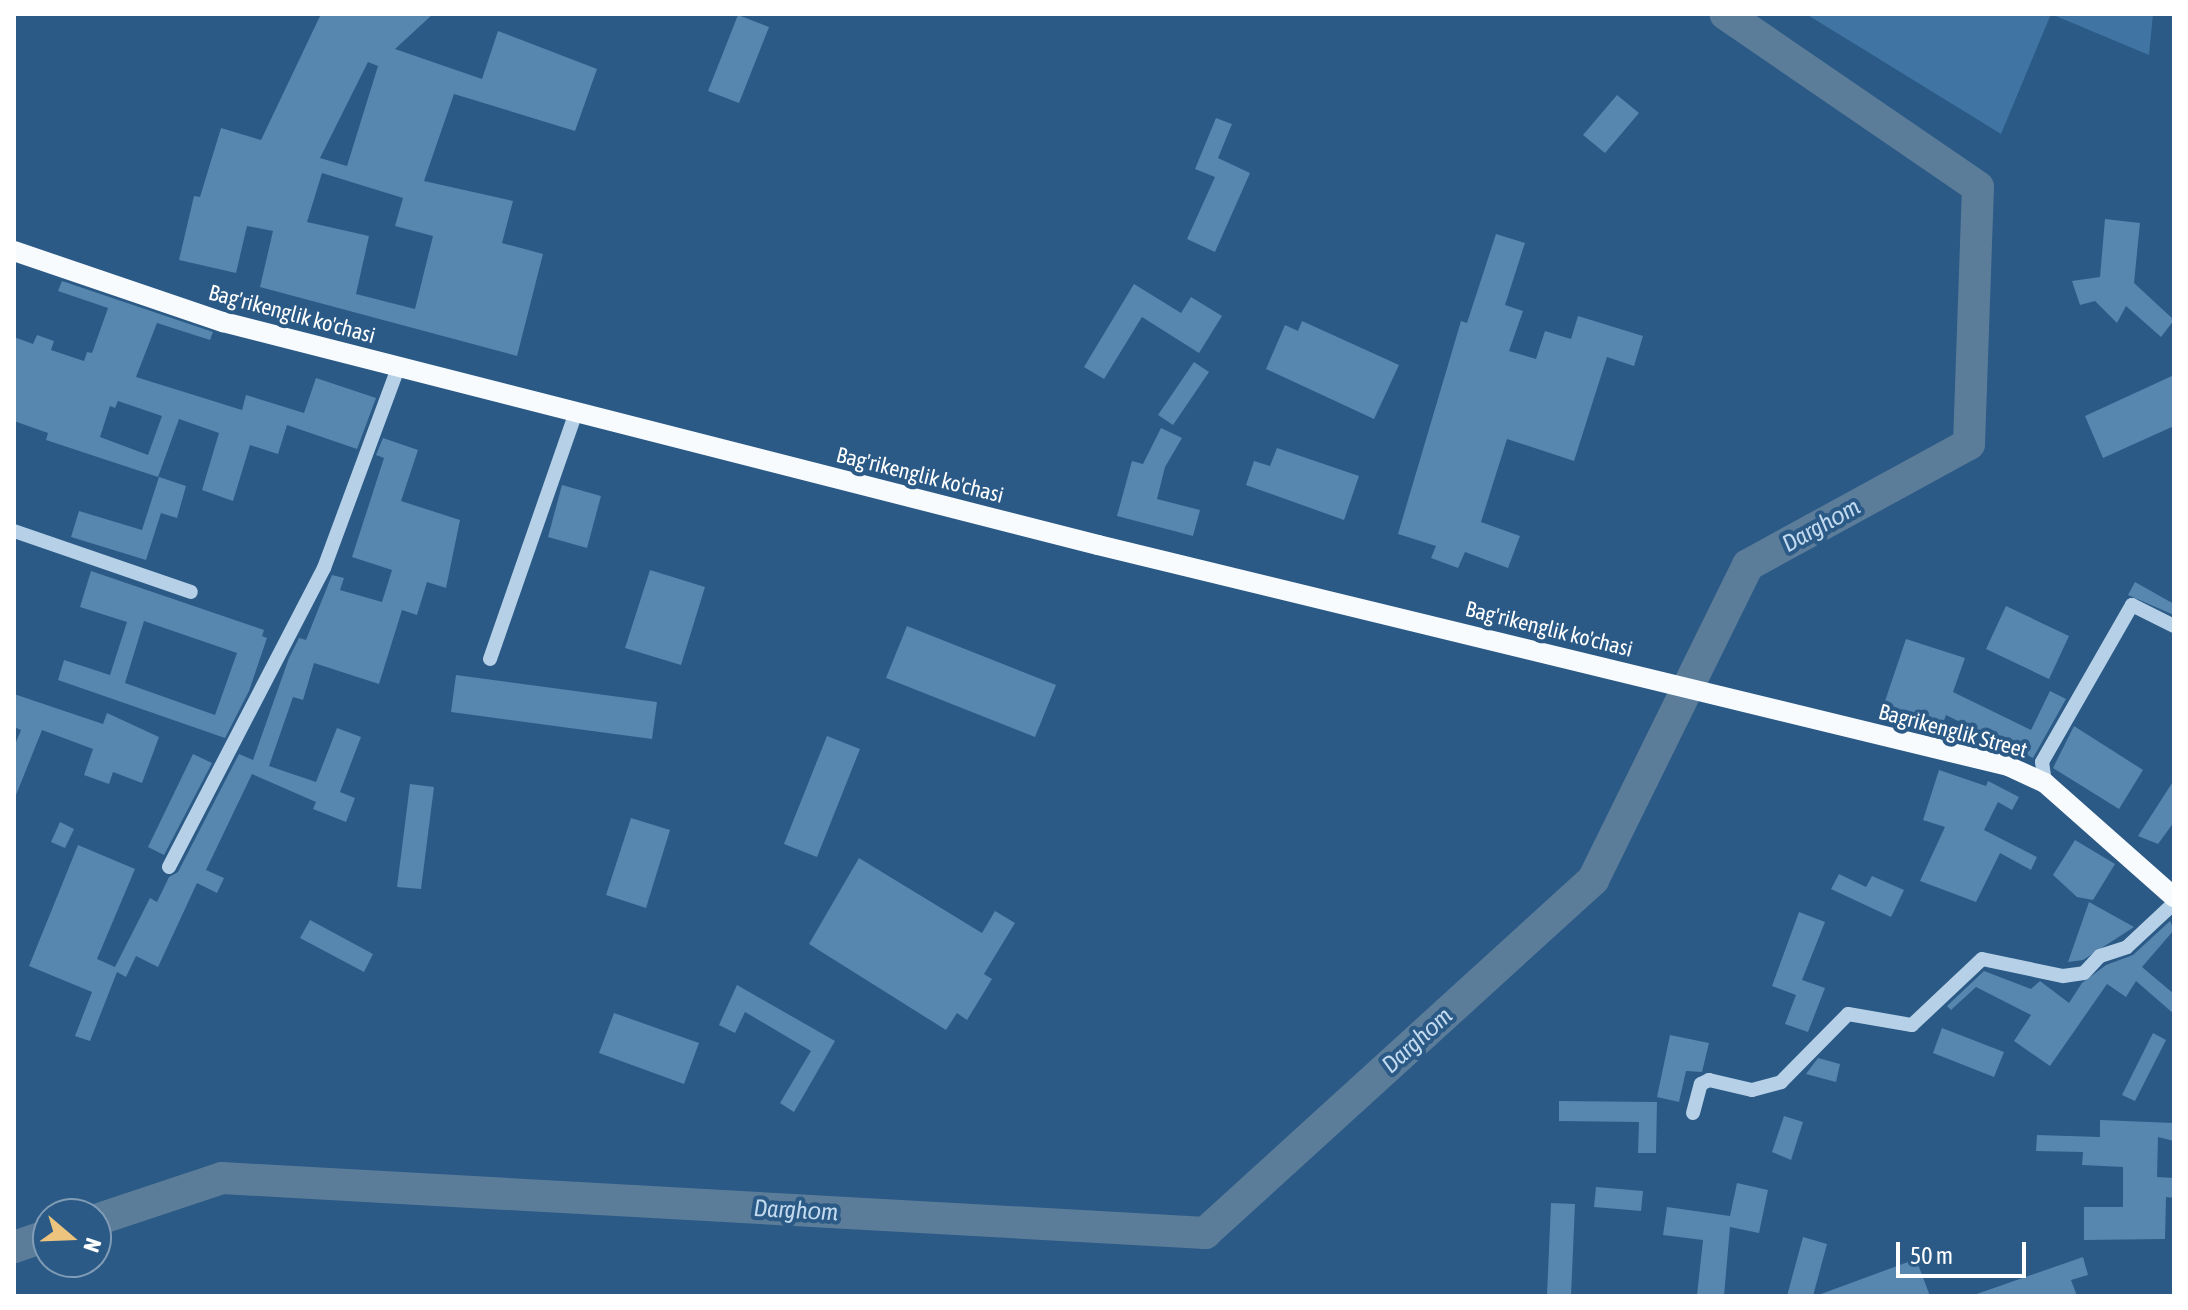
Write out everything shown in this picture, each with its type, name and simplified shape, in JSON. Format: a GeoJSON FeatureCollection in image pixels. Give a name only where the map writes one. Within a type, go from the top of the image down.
{"type":"FeatureCollection","features":[{"type":"Feature","properties":{"kind":"main road","name":"Bag'rikenglik ko'chasi"},"geometry":{"type":"LineString","coordinates":[[14,251],[223,322],[398,368],[1820,721]]}},
{"type":"Feature","properties":{"kind":"main road","name":"Bagrikenglik Street"},"geometry":{"type":"LineString","coordinates":[[1820,721],[1996,763],[2045,783],[2174,897]]}},
{"type":"Feature","properties":{"kind":"lane"},"geometry":{"type":"LineString","coordinates":[[169,867],[324,568],[398,368]]}},
{"type":"Feature","properties":{"kind":"lane"},"geometry":{"type":"LineString","coordinates":[[490,659],[576,412]]}},
{"type":"Feature","properties":{"kind":"lane"},"geometry":{"type":"LineString","coordinates":[[14,531],[191,592]]}},
{"type":"Feature","properties":{"kind":"lane"},"geometry":{"type":"LineString","coordinates":[[2045,783],[2042,762],[2132,605],[2174,626]]}},
{"type":"Feature","properties":{"kind":"lane"},"geometry":{"type":"LineString","coordinates":[[1693,1113],[1701,1084],[1709,1080],[1752,1090],[1781,1082],[1848,1014],[1912,1025],[1982,959],[2063,976],[2084,973],[2100,956],[2127,947],[2174,903]]}},
{"type":"Feature","properties":{"kind":"shaded area"},"geometry":{"type":"Polygon","coordinates":[[[1806,14],[2051,14],[2001,134],[1806,14]]]}},
{"type":"Feature","properties":{"kind":"shaded area"},"geometry":{"type":"Polygon","coordinates":[[[2051,14],[2153,14],[2149,55],[2051,14]]]}},
{"type":"Feature","properties":{"kind":"building"},"geometry":{"type":"Polygon","coordinates":[[[321,14],[433,14],[395,49],[482,79],[498,31],[597,69],[575,131],[454,94],[424,181],[513,201],[502,243],[543,254],[517,356],[260,287],[273,231],[247,226],[236,273],[179,260],[194,196],[200,197],[221,128],[261,140],[321,14]],[[368,62],[320,158],[347,166],[378,66],[368,62]],[[322,173],[307,222],[369,236],[356,294],[415,309],[433,236],[395,226],[403,198],[322,173]]]}},
{"type":"Feature","properties":{"kind":"building"},"geometry":{"type":"Polygon","coordinates":[[[738,15],[769,27],[739,103],[708,91],[738,15]]]}},
{"type":"Feature","properties":{"kind":"building"},"geometry":{"type":"Polygon","coordinates":[[[1617,95],[1639,113],[1605,153],[1583,135],[1617,95]]]}},
{"type":"Feature","properties":{"kind":"building"},"geometry":{"type":"Polygon","coordinates":[[[1216,118],[1232,124],[1218,158],[1250,173],[1215,252],[1187,239],[1215,177],[1195,169],[1216,118]]]}},
{"type":"Feature","properties":{"kind":"building"},"geometry":{"type":"Polygon","coordinates":[[[2105,219],[2140,223],[2134,283],[2174,320],[2161,337],[2126,306],[2117,323],[2095,301],[2080,305],[2072,281],[2100,277],[2105,219]]]}},
{"type":"Feature","properties":{"kind":"building"},"geometry":{"type":"Polygon","coordinates":[[[1496,234],[1525,243],[1505,305],[1523,311],[1509,351],[1536,359],[1545,331],[1571,339],[1578,316],[1643,336],[1634,366],[1607,357],[1574,461],[1507,439],[1481,522],[1520,536],[1508,568],[1465,552],[1458,568],[1431,558],[1436,546],[1398,534],[1461,321],[1467,323],[1496,234]]]}},
{"type":"Feature","properties":{"kind":"building"},"geometry":{"type":"Polygon","coordinates":[[[62,281],[213,332],[210,340],[157,323],[136,377],[242,410],[246,395],[304,413],[316,378],[376,398],[357,449],[287,425],[278,454],[250,445],[233,501],[202,490],[219,433],[179,419],[158,477],[46,440],[48,433],[14,421],[14,337],[33,344],[37,335],[54,341],[51,350],[84,361],[87,352],[92,353],[108,308],[58,291],[62,281]],[[118,401],[115,408],[110,406],[100,437],[148,455],[162,416],[118,401]]]}},
{"type":"Feature","properties":{"kind":"building"},"geometry":{"type":"Polygon","coordinates":[[[1134,284],[1181,313],[1191,297],[1222,316],[1199,353],[1142,317],[1104,379],[1084,367],[1134,284]]]}},
{"type":"Feature","properties":{"kind":"building"},"geometry":{"type":"Polygon","coordinates":[[[1302,321],[1399,365],[1374,419],[1266,369],[1285,325],[1298,331],[1302,321]]]}},
{"type":"Feature","properties":{"kind":"building"},"geometry":{"type":"Polygon","coordinates":[[[1194,362],[1209,372],[1173,425],[1158,415],[1194,362]]]}},
{"type":"Feature","properties":{"kind":"building"},"geometry":{"type":"Polygon","coordinates":[[[2174,375],[2174,426],[2103,458],[2085,416],[2174,375]]]}},
{"type":"Feature","properties":{"kind":"building"},"geometry":{"type":"Polygon","coordinates":[[[1161,428],[1182,438],[1165,467],[1157,499],[1200,510],[1193,536],[1117,516],[1132,461],[1143,464],[1161,428]]]}},
{"type":"Feature","properties":{"kind":"building"},"geometry":{"type":"Polygon","coordinates":[[[383,438],[418,450],[401,501],[460,520],[446,588],[427,582],[417,615],[402,610],[379,684],[314,663],[303,700],[293,697],[269,766],[316,782],[337,728],[361,737],[340,792],[355,798],[346,822],[313,809],[316,802],[252,774],[206,870],[224,878],[217,893],[197,883],[158,967],[136,956],[126,977],[117,972],[90,1041],[75,1036],[92,992],[29,966],[78,845],[135,869],[97,959],[115,967],[150,898],[157,902],[169,877],[178,872],[239,754],[253,760],[289,658],[299,638],[306,640],[332,575],[344,578],[340,590],[382,602],[392,570],[352,557],[384,458],[376,455],[383,438]]]}},
{"type":"Feature","properties":{"kind":"building"},"geometry":{"type":"Polygon","coordinates":[[[1277,448],[1359,476],[1344,520],[1246,485],[1254,461],[1270,466],[1277,448]]]}},
{"type":"Feature","properties":{"kind":"building"},"geometry":{"type":"Polygon","coordinates":[[[159,477],[186,486],[177,518],[161,513],[146,560],[71,537],[79,511],[142,530],[159,477]]]}},
{"type":"Feature","properties":{"kind":"building"},"geometry":{"type":"Polygon","coordinates":[[[562,485],[601,496],[587,548],[548,537],[562,485]]]}},
{"type":"Feature","properties":{"kind":"building"},"geometry":{"type":"Polygon","coordinates":[[[650,570],[705,587],[681,665],[625,648],[650,570]]]}},
{"type":"Feature","properties":{"kind":"building"},"geometry":{"type":"Polygon","coordinates":[[[91,571],[264,630],[262,636],[267,638],[249,691],[225,738],[58,680],[64,660],[110,675],[127,622],[80,607],[91,571]],[[144,621],[125,683],[215,715],[237,653],[144,621]]]}},
{"type":"Feature","properties":{"kind":"building"},"geometry":{"type":"Polygon","coordinates":[[[2135,582],[2174,604],[2174,615],[2128,595],[2135,582]]]}},
{"type":"Feature","properties":{"kind":"building"},"geometry":{"type":"Polygon","coordinates":[[[2006,606],[2069,636],[2049,679],[1986,649],[2006,606]]]}},
{"type":"Feature","properties":{"kind":"building"},"geometry":{"type":"Polygon","coordinates":[[[907,626],[1056,685],[1035,737],[886,678],[907,626]]]}},
{"type":"Feature","properties":{"kind":"building"},"geometry":{"type":"Polygon","coordinates":[[[1906,639],[1965,658],[1953,692],[2031,730],[2050,691],[2066,699],[2033,758],[1946,715],[1943,723],[1884,704],[1906,639]]]}},
{"type":"Feature","properties":{"kind":"building"},"geometry":{"type":"Polygon","coordinates":[[[456,675],[657,702],[652,739],[451,712],[456,675]]]}},
{"type":"Feature","properties":{"kind":"building"},"geometry":{"type":"Polygon","coordinates":[[[14,694],[103,724],[107,713],[159,737],[142,783],[113,772],[109,784],[84,775],[93,749],[42,730],[14,800],[14,747],[21,730],[14,727],[14,694]]]}},
{"type":"Feature","properties":{"kind":"building"},"geometry":{"type":"Polygon","coordinates":[[[2074,726],[2143,770],[2119,809],[2053,768],[2074,726]]]}},
{"type":"Feature","properties":{"kind":"building"},"geometry":{"type":"Polygon","coordinates":[[[827,736],[860,749],[817,857],[784,844],[827,736]]]}},
{"type":"Feature","properties":{"kind":"building"},"geometry":{"type":"Polygon","coordinates":[[[193,754],[212,763],[164,855],[148,847],[193,754]]]}},
{"type":"Feature","properties":{"kind":"building"},"geometry":{"type":"Polygon","coordinates":[[[1939,770],[1986,786],[1988,781],[2019,797],[2012,810],[1998,802],[1984,830],[2037,857],[2031,870],[2000,853],[1976,902],[1920,881],[1945,827],[1923,820],[1939,770]]]}},
{"type":"Feature","properties":{"kind":"building"},"geometry":{"type":"Polygon","coordinates":[[[2174,780],[2174,822],[2158,844],[2138,836],[2174,780]]]}},
{"type":"Feature","properties":{"kind":"building"},"geometry":{"type":"Polygon","coordinates":[[[410,784],[434,787],[421,889],[397,887],[410,784]]]}},
{"type":"Feature","properties":{"kind":"building"},"geometry":{"type":"Polygon","coordinates":[[[631,818],[670,830],[646,908],[606,895],[631,818]]]}},
{"type":"Feature","properties":{"kind":"building"},"geometry":{"type":"Polygon","coordinates":[[[60,822],[74,829],[65,848],[51,842],[60,822]]]}},
{"type":"Feature","properties":{"kind":"building"},"geometry":{"type":"Polygon","coordinates":[[[2075,840],[2115,864],[2093,900],[2077,897],[2053,875],[2075,840]]]}},
{"type":"Feature","properties":{"kind":"building"},"geometry":{"type":"Polygon","coordinates":[[[859,858],[982,933],[995,911],[1015,923],[984,974],[992,979],[967,1020],[957,1013],[946,1030],[809,944],[859,858]]]}},
{"type":"Feature","properties":{"kind":"building"},"geometry":{"type":"Polygon","coordinates":[[[1839,874],[1866,887],[1872,876],[1904,890],[1891,917],[1831,889],[1839,874]]]}},
{"type":"Feature","properties":{"kind":"building"},"geometry":{"type":"Polygon","coordinates":[[[2089,902],[2134,927],[2083,960],[2068,962],[2089,902]]]}},
{"type":"Feature","properties":{"kind":"building"},"geometry":{"type":"Polygon","coordinates":[[[1799,912],[1825,922],[1802,980],[1825,988],[1808,1032],[1785,1024],[1796,995],[1772,986],[1799,912]]]}},
{"type":"Feature","properties":{"kind":"building"},"geometry":{"type":"Polygon","coordinates":[[[310,920],[373,954],[364,972],[300,938],[310,920]]]}},
{"type":"Feature","properties":{"kind":"building"},"geometry":{"type":"Polygon","coordinates":[[[2170,921],[2174,930],[2142,967],[2174,994],[2174,1014],[2136,981],[2126,997],[2107,984],[2050,1066],[2014,1041],[2031,1015],[1976,987],[1951,1010],[1947,1006],[1984,971],[2031,989],[2040,981],[2069,1003],[2082,983],[2106,965],[2133,955],[2170,921]]]}},
{"type":"Feature","properties":{"kind":"building"},"geometry":{"type":"Polygon","coordinates":[[[737,985],[835,1041],[794,1112],[780,1103],[811,1051],[745,1012],[735,1033],[719,1025],[737,985]]]}},
{"type":"Feature","properties":{"kind":"building"},"geometry":{"type":"Polygon","coordinates":[[[614,1013],[699,1043],[684,1084],[599,1053],[614,1013]]]}},
{"type":"Feature","properties":{"kind":"building"},"geometry":{"type":"Polygon","coordinates":[[[1942,1028],[2004,1052],[1994,1077],[1933,1053],[1942,1028]]]}},
{"type":"Feature","properties":{"kind":"building"},"geometry":{"type":"Polygon","coordinates":[[[2153,1033],[2166,1040],[2135,1101],[2122,1095],[2153,1033]]]}},
{"type":"Feature","properties":{"kind":"building"},"geometry":{"type":"Polygon","coordinates":[[[1670,1035],[1709,1043],[1702,1072],[1686,1071],[1679,1102],[1657,1097],[1670,1035]]]}},
{"type":"Feature","properties":{"kind":"building"},"geometry":{"type":"Polygon","coordinates":[[[1818,1058],[1840,1064],[1836,1082],[1806,1074],[1818,1058]]]}},
{"type":"Feature","properties":{"kind":"building"},"geometry":{"type":"Polygon","coordinates":[[[1559,1101],[1657,1102],[1656,1153],[1638,1153],[1639,1122],[1559,1121],[1559,1101]]]}},
{"type":"Feature","properties":{"kind":"building"},"geometry":{"type":"Polygon","coordinates":[[[1784,1116],[1803,1122],[1791,1160],[1772,1152],[1784,1116]]]}},
{"type":"Feature","properties":{"kind":"building"},"geometry":{"type":"Polygon","coordinates":[[[2100,1120],[2174,1123],[2174,1141],[2158,1137],[2157,1177],[2174,1178],[2174,1198],[2166,1197],[2165,1239],[2084,1240],[2084,1207],[2123,1207],[2123,1167],[2082,1165],[2083,1152],[2036,1151],[2037,1135],[2100,1137],[2100,1120]]]}},
{"type":"Feature","properties":{"kind":"building"},"geometry":{"type":"Polygon","coordinates":[[[1737,1183],[1768,1190],[1759,1233],[1730,1227],[1724,1296],[1697,1295],[1703,1240],[1663,1235],[1667,1207],[1730,1216],[1737,1183]]]}},
{"type":"Feature","properties":{"kind":"building"},"geometry":{"type":"Polygon","coordinates":[[[1596,1187],[1643,1191],[1641,1211],[1594,1207],[1596,1187]]]}},
{"type":"Feature","properties":{"kind":"building"},"geometry":{"type":"Polygon","coordinates":[[[1551,1203],[1575,1204],[1571,1296],[1547,1295],[1551,1203]]]}},
{"type":"Feature","properties":{"kind":"building"},"geometry":{"type":"Polygon","coordinates":[[[1803,1237],[1827,1244],[1813,1296],[1787,1296],[1803,1237]]]}},
{"type":"Feature","properties":{"kind":"building"},"geometry":{"type":"Polygon","coordinates":[[[2083,1257],[2088,1275],[2071,1280],[2077,1296],[1971,1296],[2083,1257]]]}},
{"type":"Feature","properties":{"kind":"building"},"geometry":{"type":"Polygon","coordinates":[[[1916,1259],[1930,1296],[1821,1296],[1821,1294],[1916,1259]]]}},
{"type":"Feature","properties":{"kind":"waterway","name":"Darghоm"},"geometry":{"type":"LineString","coordinates":[[112,1215],[222,1178],[1205,1233],[1593,880],[1748,565],[1969,444],[1978,187],[1725,14]]}},
{"type":"Feature","properties":{"kind":"waterway","name":"Darghоm"},"geometry":{"type":"LineString","coordinates":[[14,1247],[32,1241]]}}]}
